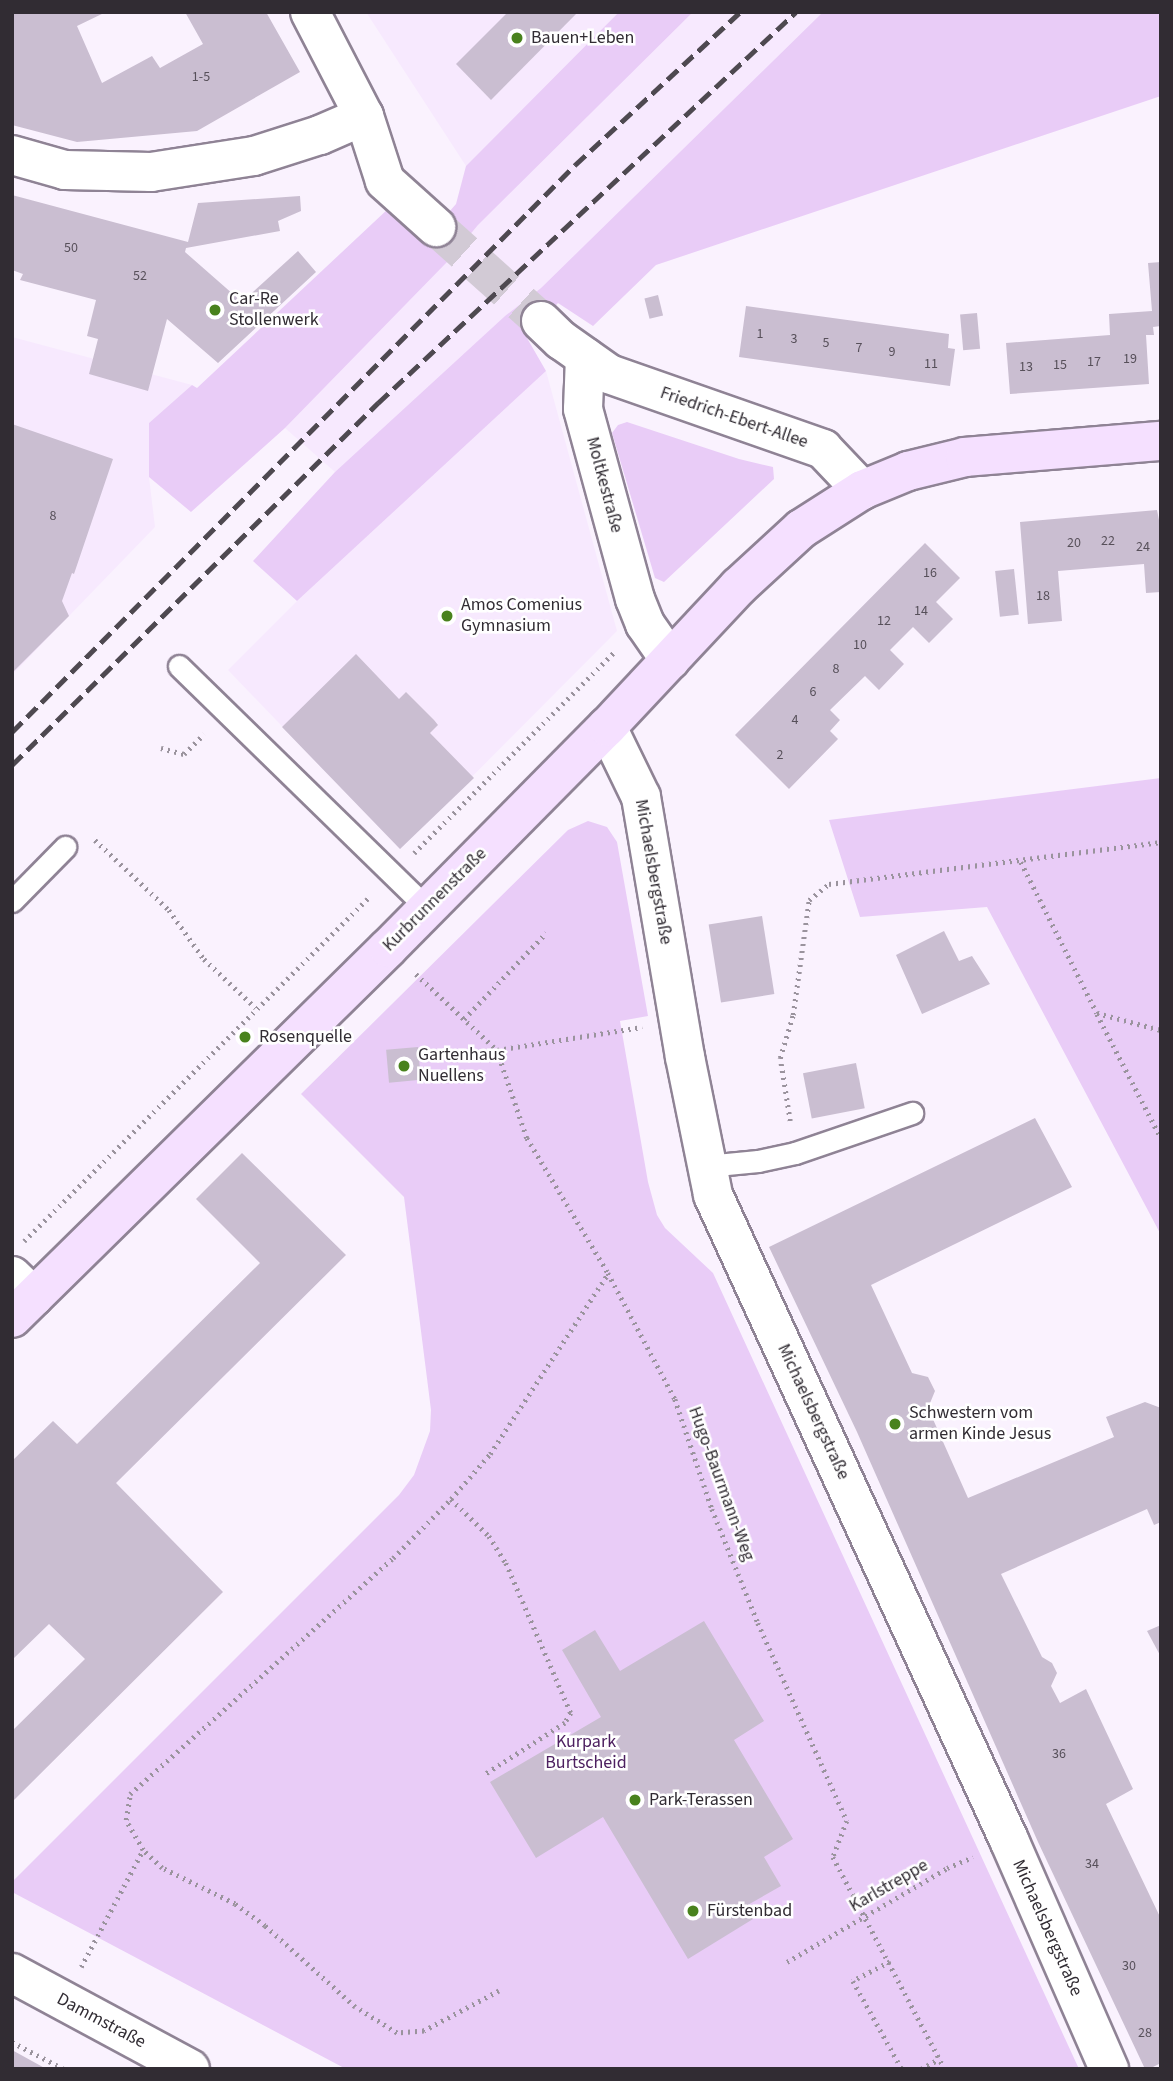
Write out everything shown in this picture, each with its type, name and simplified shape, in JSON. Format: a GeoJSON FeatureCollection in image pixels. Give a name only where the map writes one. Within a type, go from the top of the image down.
{"type":"FeatureCollection","features":[{"type":"Feature","properties":{"kind":"main road"},"geometry":{"type":"LineString","coordinates":[[862,490],[908,471],[965,457],[1161,441]]}},
{"type":"Feature","properties":{"kind":"main road","name":"Kurbrunnenstraße"},"geometry":{"type":"LineString","coordinates":[[20,1284],[388,948],[607,727],[738,587],[801,529],[862,490]]}},
{"type":"Feature","properties":{"kind":"street"},"geometry":{"type":"LineString","coordinates":[[310,12],[364,116],[385,181],[436,227]]}},
{"type":"Feature","properties":{"kind":"street"},"geometry":{"type":"LineString","coordinates":[[12,155],[65,170],[151,172],[254,156],[320,135],[364,116]]}},
{"type":"Feature","properties":{"kind":"street"},"geometry":{"type":"LineString","coordinates":[[541,321],[585,357]]}},
{"type":"Feature","properties":{"kind":"street","name":"Friedrich-Ebert-Allee"},"geometry":{"type":"LineString","coordinates":[[585,357],[609,374],[823,449],[862,490]]}},
{"type":"Feature","properties":{"kind":"street","name":"Moltkestraße"},"geometry":{"type":"LineString","coordinates":[[585,357],[583,409],[635,599],[645,624],[670,660]]}},
{"type":"Feature","properties":{"kind":"street","name":"Michaelsbergstraße"},"geometry":{"type":"LineString","coordinates":[[607,727],[640,797],[706,1166],[726,1226],[1009,1840],[1109,2069]]}},
{"type":"Feature","properties":{"kind":"street","name":"Dammstraße"},"geometry":{"type":"LineString","coordinates":[[12,1973],[190,2069]]}},
{"type":"Feature","properties":{"kind":"lane"},"geometry":{"type":"LineString","coordinates":[[179,666],[427,908]]}},
{"type":"Feature","properties":{"kind":"lane"},"geometry":{"type":"LineString","coordinates":[[12,901],[65,847]]}},
{"type":"Feature","properties":{"kind":"lane"},"geometry":{"type":"LineString","coordinates":[[706,1166],[758,1161],[795,1153],[912,1113]]}},
{"type":"Feature","properties":{"kind":"path"},"geometry":{"type":"LineString","coordinates":[[20,1284],[256,1008],[624,643],[670,660]]}},
{"type":"Feature","properties":{"kind":"path"},"geometry":{"type":"LineString","coordinates":[[161,748],[184,754],[195,742]]}},
{"type":"Feature","properties":{"kind":"path"},"geometry":{"type":"LineString","coordinates":[[795,1153],[780,1058],[793,1015],[808,900],[829,884],[1021,862],[1161,842]]}},
{"type":"Feature","properties":{"kind":"path"},"geometry":{"type":"LineString","coordinates":[[112,855],[169,911],[204,959],[256,1008]]}},
{"type":"Feature","properties":{"kind":"path"},"geometry":{"type":"LineString","coordinates":[[1021,862],[1161,1138]]}},
{"type":"Feature","properties":{"kind":"path"},"geometry":{"type":"LineString","coordinates":[[464,1019],[546,933]]}},
{"type":"Feature","properties":{"kind":"path","name":"Hugo-Baurmann-Weg"},"geometry":{"type":"LineString","coordinates":[[388,948],[497,1050],[527,1139],[608,1273],[675,1399],[712,1509],[758,1623],[847,1821],[833,1857],[945,2069]]}},
{"type":"Feature","properties":{"kind":"path"},"geometry":{"type":"LineString","coordinates":[[1097,1013],[1161,1030]]}},
{"type":"Feature","properties":{"kind":"path"},"geometry":{"type":"LineString","coordinates":[[497,1050],[613,1032]]}},
{"type":"Feature","properties":{"kind":"path"},"geometry":{"type":"LineString","coordinates":[[499,1991],[424,2031],[397,2033],[355,2007],[265,1926],[235,1904],[186,1883],[162,1868],[143,1850],[126,1820],[130,1794],[393,1558],[491,1454],[608,1273]]}},
{"type":"Feature","properties":{"kind":"path"},"geometry":{"type":"LineString","coordinates":[[451,1499],[489,1536],[506,1563],[571,1713],[565,1723],[486,1774]]}},
{"type":"Feature","properties":{"kind":"path","name":"Karlstreppe"},"geometry":{"type":"LineString","coordinates":[[787,1962],[947,1868],[1009,1840]]}},
{"type":"Feature","properties":{"kind":"path"},"geometry":{"type":"LineString","coordinates":[[97,1939],[143,1850]]}},
{"type":"Feature","properties":{"kind":"path"},"geometry":{"type":"LineString","coordinates":[[890,1962],[853,1981],[902,2069]]}},
{"type":"Feature","properties":{"kind":"path"},"geometry":{"type":"LineString","coordinates":[[12,2042],[64,2069]]}},
{"type":"Feature","properties":{"kind":"path"},"geometry":{"type":"LineString","coordinates":[[921,2069],[939,2059]]}},
{"type":"Feature","properties":{"kind":"shaded area","name":"Bauen+Leben"},"geometry":{"type":"Polygon","coordinates":[[[366,12],[619,12],[466,166],[366,12]]]}},
{"type":"Feature","properties":{"kind":"shaded area"},"geometry":{"type":"Polygon","coordinates":[[[693,12],[823,12],[541,288],[505,316],[335,472],[285,428],[449,260],[478,225],[693,12]]]}},
{"type":"Feature","properties":{"kind":"shaded area"},"geometry":{"type":"Polygon","coordinates":[[[12,337],[192,385],[149,423],[149,477],[155,527],[12,675],[12,337]]]}},
{"type":"Feature","properties":{"kind":"shaded area","name":"Amos Comenius Gymnasium"},"geometry":{"type":"Polygon","coordinates":[[[546,371],[617,631],[400,849],[228,670],[297,601],[546,371]]]}},
{"type":"Feature","properties":{"kind":"green space"},"geometry":{"type":"Polygon","coordinates":[[[619,12],[693,12],[478,225],[449,260],[285,428],[191,512],[149,477],[149,423],[192,385],[197,388],[389,208],[436,227],[456,204],[466,166],[619,12]]]}},
{"type":"Feature","properties":{"kind":"green space"},"geometry":{"type":"Polygon","coordinates":[[[823,12],[1161,12],[1161,96],[656,265],[593,326],[558,303],[527,338],[546,371],[297,601],[253,561],[335,472],[505,316],[541,288],[823,12]]]}},
{"type":"Feature","properties":{"kind":"green space"},"geometry":{"type":"Polygon","coordinates":[[[627,422],[739,459],[773,467],[774,479],[664,582],[655,578],[612,433],[618,425],[627,422]]]}},
{"type":"Feature","properties":{"kind":"green space"},"geometry":{"type":"Polygon","coordinates":[[[1161,778],[1161,1235],[987,907],[860,917],[829,820],[1161,778]]]}},
{"type":"Feature","properties":{"kind":"green space","name":"Kurpark Burtscheid"},"geometry":{"type":"Polygon","coordinates":[[[588,821],[607,827],[617,842],[648,1016],[620,1021],[648,1182],[657,1215],[665,1228],[713,1273],[1079,2069],[346,2069],[12,1892],[12,1882],[399,1495],[414,1475],[430,1431],[431,1410],[404,1197],[301,1094],[568,830],[588,821]]]}},
{"type":"Feature","properties":{"kind":"building"},"geometry":{"type":"Polygon","coordinates":[[[12,12],[106,12],[77,26],[102,83],[152,56],[160,68],[203,44],[185,12],[266,12],[300,72],[197,131],[77,142],[12,125],[12,12]]]}},
{"type":"Feature","properties":{"kind":"building","name":"Bauen+Leben"},"geometry":{"type":"Polygon","coordinates":[[[508,12],[578,12],[491,100],[456,64],[508,12]]]}},
{"type":"Feature","properties":{"kind":"building"},"geometry":{"type":"Polygon","coordinates":[[[12,195],[188,242],[198,203],[300,196],[301,211],[278,221],[280,231],[186,248],[185,252],[242,302],[298,251],[316,272],[218,363],[167,319],[148,391],[89,374],[98,339],[87,336],[96,300],[20,280],[23,274],[12,270],[12,195]]]}},
{"type":"Feature","properties":{"kind":"building"},"geometry":{"type":"Polygon","coordinates":[[[1161,262],[1161,326],[1153,327],[1154,335],[1146,335],[1149,384],[1010,394],[1006,343],[1110,335],[1109,314],[1152,311],[1148,263],[1161,262]]]}},
{"type":"Feature","properties":{"kind":"building"},"geometry":{"type":"Polygon","coordinates":[[[658,295],[663,315],[649,319],[644,298],[658,295]]]}},
{"type":"Feature","properties":{"kind":"building"},"geometry":{"type":"Polygon","coordinates":[[[746,306],[949,334],[948,348],[955,349],[950,386],[739,357],[746,306]]]}},
{"type":"Feature","properties":{"kind":"building"},"geometry":{"type":"Polygon","coordinates":[[[977,313],[980,349],[963,350],[960,314],[977,313]]]}},
{"type":"Feature","properties":{"kind":"building"},"geometry":{"type":"Polygon","coordinates":[[[12,424],[113,459],[74,574],[72,573],[62,601],[69,616],[12,673],[12,424]]]}},
{"type":"Feature","properties":{"kind":"building"},"geometry":{"type":"Polygon","coordinates":[[[1157,510],[1161,530],[1161,592],[1146,593],[1144,564],[1058,571],[1062,621],[1028,624],[1020,522],[1157,510]]]}},
{"type":"Feature","properties":{"kind":"building"},"geometry":{"type":"Polygon","coordinates":[[[925,543],[960,578],[936,602],[953,619],[929,643],[913,627],[890,650],[904,664],[879,690],[865,676],[830,710],[840,720],[830,731],[838,739],[789,789],[735,735],[925,543]]]}},
{"type":"Feature","properties":{"kind":"building"},"geometry":{"type":"Polygon","coordinates":[[[1014,569],[1019,615],[1000,617],[995,571],[1014,569]]]}},
{"type":"Feature","properties":{"kind":"building"},"geometry":{"type":"Polygon","coordinates":[[[356,654],[399,699],[406,692],[434,720],[438,725],[430,733],[474,778],[400,849],[282,727],[356,654]]]}},
{"type":"Feature","properties":{"kind":"building"},"geometry":{"type":"Polygon","coordinates":[[[762,916],[774,994],[721,1002],[709,924],[762,916]]]}},
{"type":"Feature","properties":{"kind":"building"},"geometry":{"type":"Polygon","coordinates":[[[944,931],[959,961],[972,956],[990,984],[922,1014],[896,955],[944,931]]]}},
{"type":"Feature","properties":{"kind":"building","name":"Gartenhaus Nuellens"},"geometry":{"type":"Polygon","coordinates":[[[418,1047],[421,1080],[389,1083],[386,1050],[418,1047]]]}},
{"type":"Feature","properties":{"kind":"building"},"geometry":{"type":"Polygon","coordinates":[[[856,1063],[865,1108],[812,1118],[803,1073],[856,1063]]]}},
{"type":"Feature","properties":{"kind":"building","name":"Schwestern vom armen Kinde Jesus"},"geometry":{"type":"Polygon","coordinates":[[[1035,1118],[1072,1187],[871,1285],[912,1373],[928,1377],[935,1391],[928,1408],[968,1498],[1114,1437],[1106,1417],[1145,1402],[1161,1408],[1161,1522],[1154,1525],[1147,1509],[1001,1574],[1042,1657],[1052,1663],[1057,1673],[1051,1686],[1060,1703],[1086,1689],[1133,1789],[1106,1804],[1161,1919],[1161,2063],[1149,2069],[1145,2069],[1038,1842],[857,1432],[769,1247],[1035,1118]]]}},
{"type":"Feature","properties":{"kind":"building"},"geometry":{"type":"Polygon","coordinates":[[[242,1153],[346,1255],[116,1483],[223,1592],[12,1802],[12,1731],[85,1659],[49,1624],[12,1660],[12,1461],[53,1421],[77,1444],[260,1263],[196,1199],[242,1153]]]}},
{"type":"Feature","properties":{"kind":"building","name":"Park-Terassen"},"geometry":{"type":"Polygon","coordinates":[[[704,1621],[764,1721],[734,1740],[793,1839],[764,1857],[781,1886],[746,1906],[753,1919],[688,1959],[603,1817],[536,1858],[490,1782],[601,1717],[562,1650],[595,1630],[620,1671],[704,1621]]]}},
{"type":"Feature","properties":{"kind":"building"},"geometry":{"type":"Polygon","coordinates":[[[1161,1625],[1161,1657],[1147,1631],[1161,1625]]]}},
{"type":"Feature","properties":{"kind":"building"},"geometry":{"type":"Polygon","coordinates":[[[12,2050],[41,2066],[46,2069],[12,2069],[12,2050]]]}},
{"type":"Feature","properties":{"kind":"tunnel"},"geometry":{"type":"LineString","coordinates":[[436,227],[541,321]]}},
{"type":"Feature","properties":{"kind":"railway"},"geometry":{"type":"LineString","coordinates":[[12,732],[575,165],[740,12]]}},
{"type":"Feature","properties":{"kind":"railway"},"geometry":{"type":"LineString","coordinates":[[12,765],[378,403],[796,12]]}},
{"type":"Feature","properties":{"kind":"place","name":"Bauen+Leben"},"geometry":{"type":"Point","coordinates":[517,38]}},
{"type":"Feature","properties":{"kind":"place","name":"Car-Re Stollenwerk"},"geometry":{"type":"Point","coordinates":[215,310]}},
{"type":"Feature","properties":{"kind":"place","name":"Amos Comenius Gymnasium"},"geometry":{"type":"Point","coordinates":[447,616]}},
{"type":"Feature","properties":{"kind":"place","name":"Rosenquelle"},"geometry":{"type":"Point","coordinates":[245,1037]}},
{"type":"Feature","properties":{"kind":"place","name":"Gartenhaus Nuellens"},"geometry":{"type":"Point","coordinates":[404,1066]}},
{"type":"Feature","properties":{"kind":"place","name":"Schwestern vom armen Kinde Jesus"},"geometry":{"type":"Point","coordinates":[895,1424]}},
{"type":"Feature","properties":{"kind":"place","name":"Park-Terassen"},"geometry":{"type":"Point","coordinates":[635,1800]}},
{"type":"Feature","properties":{"kind":"place","name":"Fürstenbad"},"geometry":{"type":"Point","coordinates":[693,1911]}}]}
